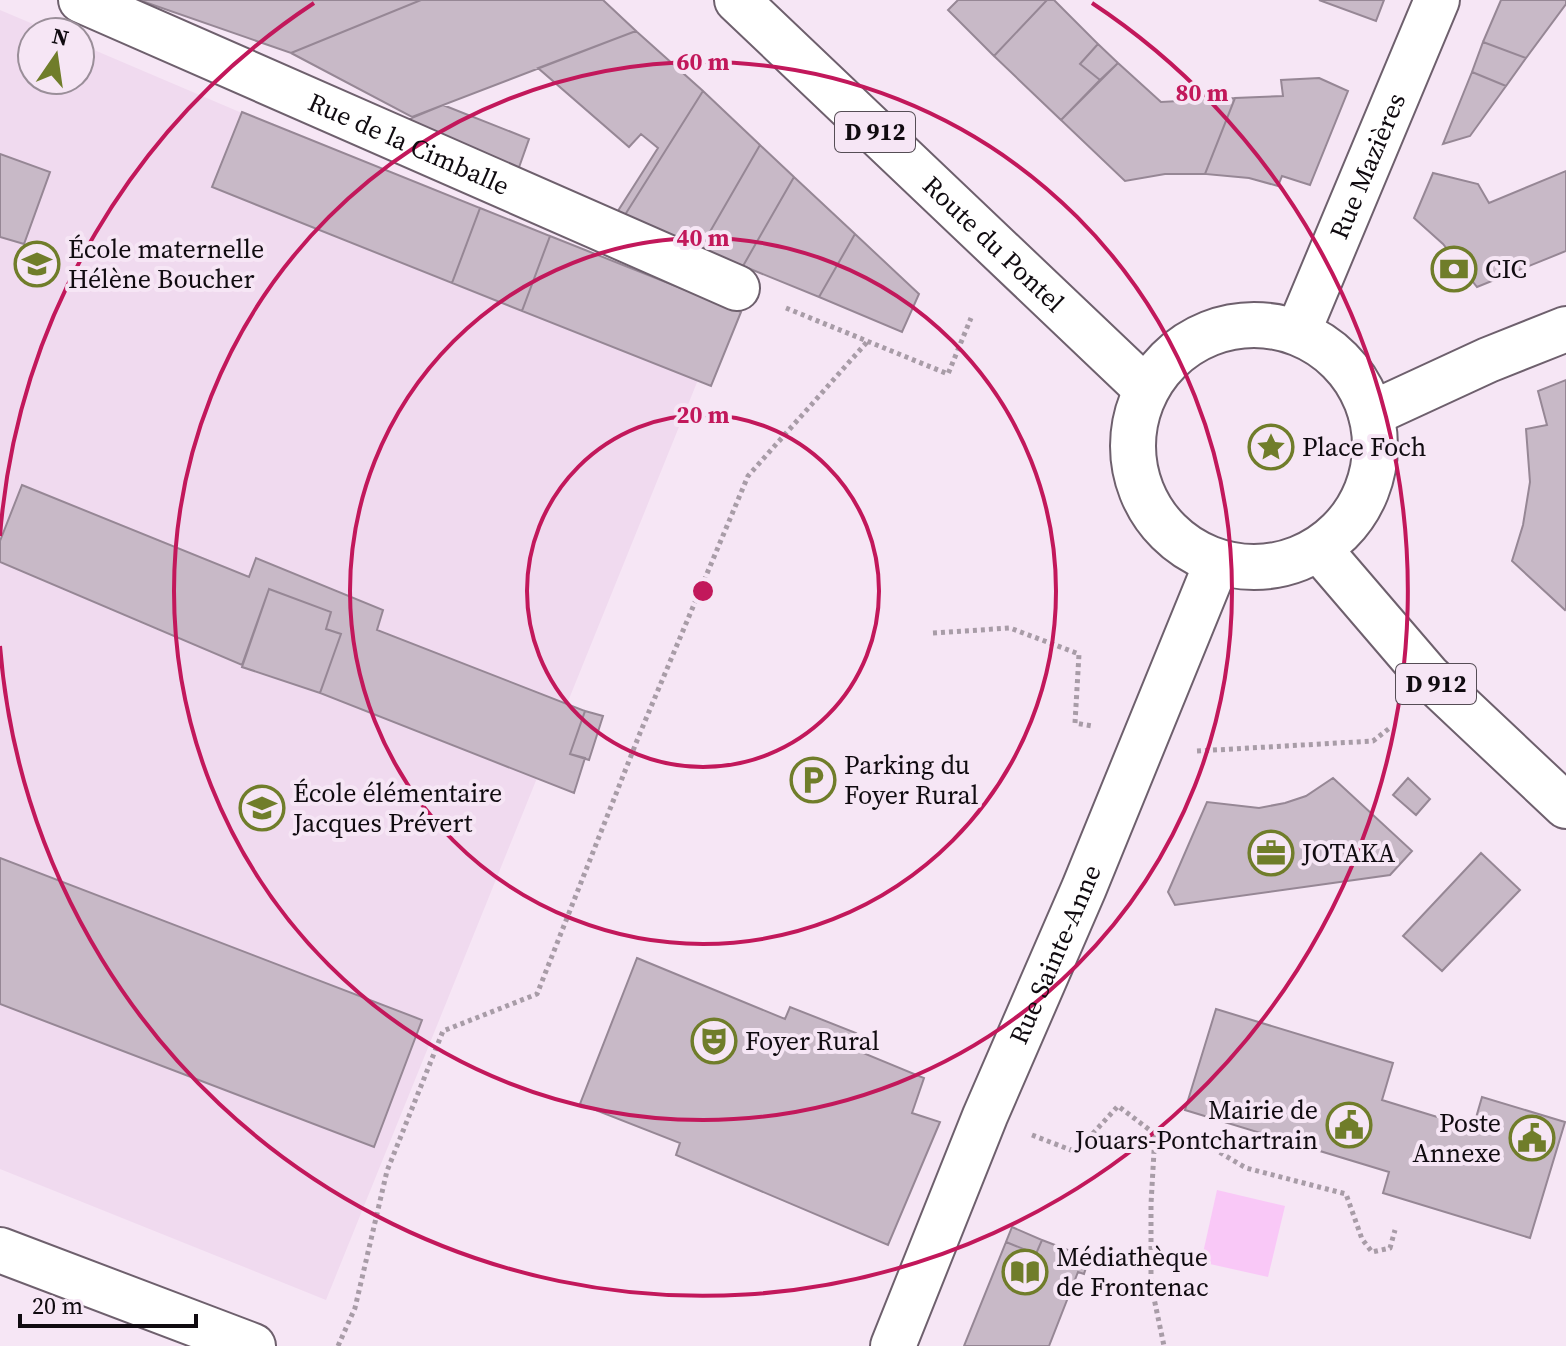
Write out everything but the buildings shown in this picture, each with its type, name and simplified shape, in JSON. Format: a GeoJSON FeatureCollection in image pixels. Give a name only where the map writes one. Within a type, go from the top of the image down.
{"type":"FeatureCollection","features":[{"type":"Feature","properties":{"kind":"street","name":"Rue de la Cimballe"},"geometry":{"type":"LineString","coordinates":[[81,0],[737,288]]}},
{"type":"Feature","properties":{"kind":"street","name":"Route du Pontel"},"geometry":{"type":"LineString","coordinates":[[737,0],[1146,389]]}},
{"type":"Feature","properties":{"kind":"street","name":"Rue Mazières"},"geometry":{"type":"LineString","coordinates":[[1298,332],[1437,0]]}},
{"type":"Feature","properties":{"kind":"street"},"geometry":{"type":"LineString","coordinates":[[1263,324],[1298,332],[1330,351],[1356,380],[1371,414],[1376,452],[1367,490],[1348,523],[1319,549],[1287,563],[1253,567],[1217,562],[1186,547],[1159,523],[1141,492],[1132,458],[1134,422],[1146,389],[1166,360],[1195,340],[1228,327],[1263,324]]}},
{"type":"Feature","properties":{"kind":"street"},"geometry":{"type":"LineString","coordinates":[[1371,414],[1488,360],[1566,329]]}},
{"type":"Feature","properties":{"kind":"street","name":"D 912"},"geometry":{"type":"LineString","coordinates":[[1319,549],[1428,676],[1566,806]]}},
{"type":"Feature","properties":{"kind":"street","name":"Rue Sainte-Anne"},"geometry":{"type":"LineString","coordinates":[[893,1346],[985,1116],[1084,888],[1217,562]]}},
{"type":"Feature","properties":{"kind":"street"},"geometry":{"type":"LineString","coordinates":[[0,1250],[253,1346]]}},
{"type":"Feature","properties":{"kind":"path"},"geometry":{"type":"LineString","coordinates":[[737,288],[948,374],[971,318]]}},
{"type":"Feature","properties":{"kind":"path"},"geometry":{"type":"LineString","coordinates":[[338,1346],[355,1308],[387,1171],[443,1031],[537,994],[640,733],[748,476],[867,342]]}},
{"type":"Feature","properties":{"kind":"path"},"geometry":{"type":"LineString","coordinates":[[933,633],[1010,628],[1079,654],[1075,723],[1104,728]]}},
{"type":"Feature","properties":{"kind":"path"},"geometry":{"type":"LineString","coordinates":[[1189,752],[1373,741],[1391,727]]}},
{"type":"Feature","properties":{"kind":"path"},"geometry":{"type":"LineString","coordinates":[[985,1116],[1076,1152],[1118,1106],[1155,1134],[1179,1136],[1214,1149],[1246,1168],[1346,1194],[1362,1239],[1372,1252],[1390,1248],[1395,1230]]}},
{"type":"Feature","properties":{"kind":"path"},"geometry":{"type":"LineString","coordinates":[[1155,1134],[1151,1284],[1164,1346]]}},
{"type":"Feature","properties":{"kind":"shaded area","name":"École élémentaire Jacques Prévert"},"geometry":{"type":"Polygon","coordinates":[[[0,10],[16,17],[16,96],[96,96],[96,51],[723,318],[326,1300],[0,1169],[0,10]]]}},
{"type":"Feature","properties":{"kind":"shaded area"},"geometry":{"type":"Polygon","coordinates":[[[1217,1190],[1285,1206],[1268,1277],[1201,1262],[1217,1190]]]}},
{"type":"Feature","properties":{"kind":"place","name":"École maternelle Hélène Boucher"},"geometry":{"type":"Point","coordinates":[37,264]}},
{"type":"Feature","properties":{"kind":"place","name":"CIC"},"geometry":{"type":"Point","coordinates":[1454,269]}},
{"type":"Feature","properties":{"kind":"place","name":"Place Foch"},"geometry":{"type":"Point","coordinates":[1271,447]}},
{"type":"Feature","properties":{"kind":"place","name":"Parking du Foyer Rural"},"geometry":{"type":"Point","coordinates":[813,780]}},
{"type":"Feature","properties":{"kind":"place","name":"École élémentaire Jacques Prévert"},"geometry":{"type":"Point","coordinates":[262,808]}},
{"type":"Feature","properties":{"kind":"place","name":"JOTAKA"},"geometry":{"type":"Point","coordinates":[1271,853]}},
{"type":"Feature","properties":{"kind":"place","name":"Foyer Rural"},"geometry":{"type":"Point","coordinates":[714,1041]}},
{"type":"Feature","properties":{"kind":"place","name":"Mairie de Jouars-Pontchartrain"},"geometry":{"type":"Point","coordinates":[1349,1125]}},
{"type":"Feature","properties":{"kind":"place","name":"Poste Annexe"},"geometry":{"type":"Point","coordinates":[1532,1138]}},
{"type":"Feature","properties":{"kind":"place","name":"Médiathèque de Frontenac"},"geometry":{"type":"Point","coordinates":[1025,1272]}}]}
